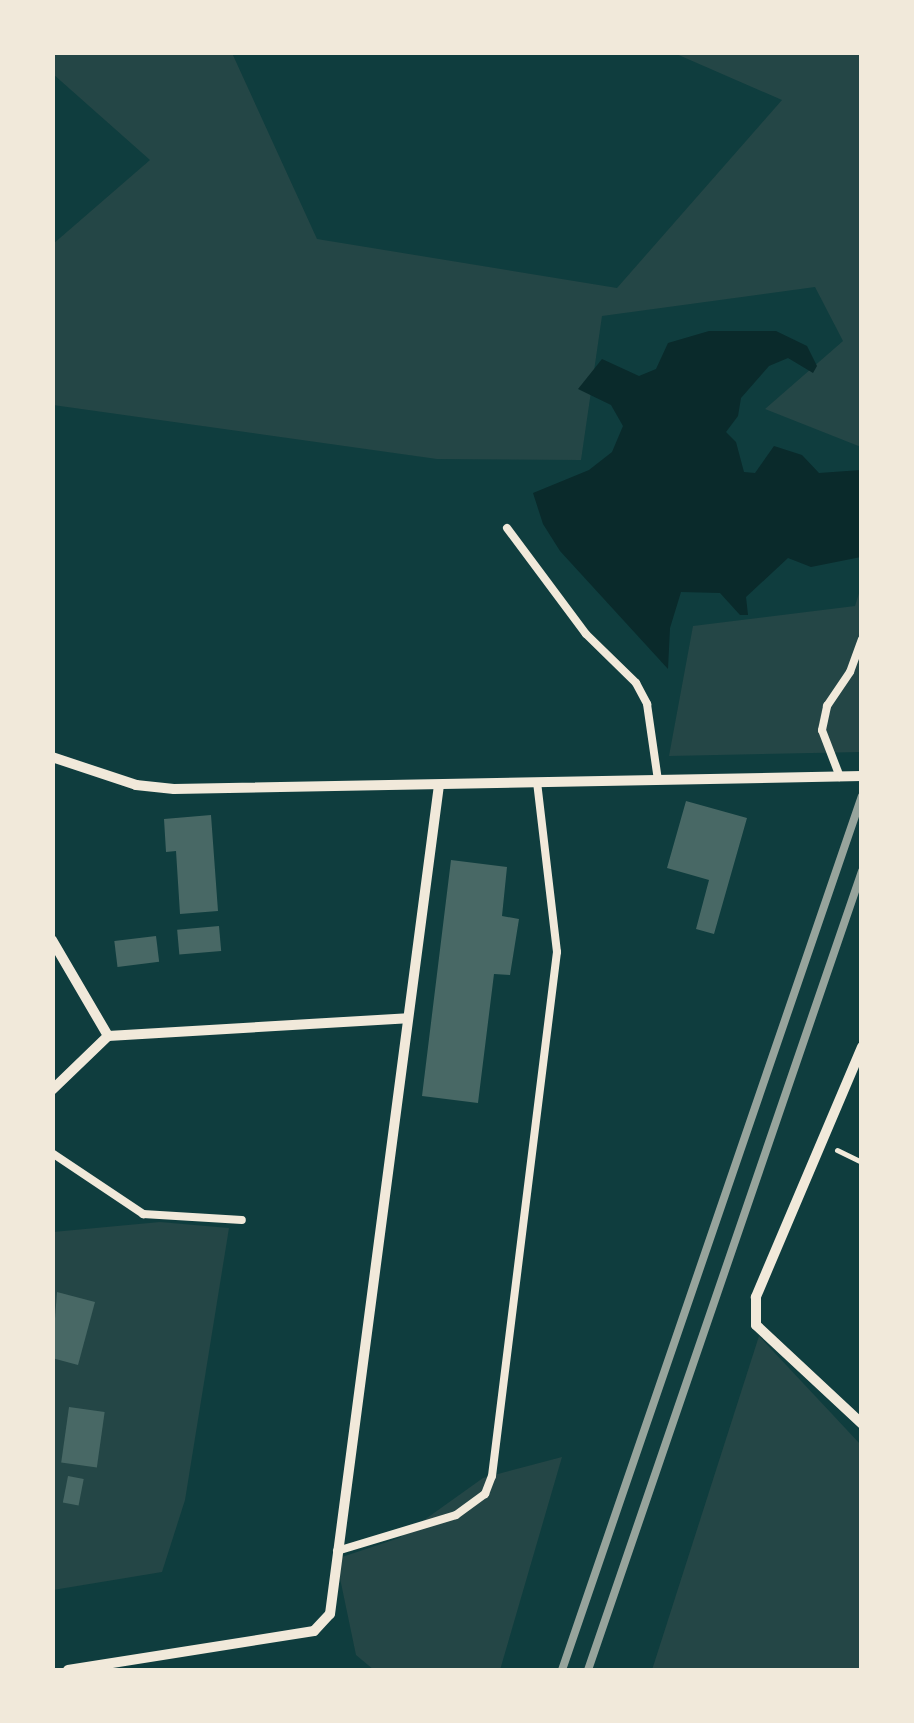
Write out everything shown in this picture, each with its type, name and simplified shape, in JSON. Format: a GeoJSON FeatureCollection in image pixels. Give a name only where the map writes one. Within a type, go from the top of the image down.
{"type":"FeatureCollection","features":[{"type":"Feature","properties":{"kind":"street"},"geometry":{"type":"LineString","coordinates":[[52,757],[136,785],[174,789],[862,776]]}},
{"type":"Feature","properties":{"kind":"street"},"geometry":{"type":"LineString","coordinates":[[68,1670],[314,1631],[330,1614],[439,785]]}},
{"type":"Feature","properties":{"kind":"street"},"geometry":{"type":"LineString","coordinates":[[52,940],[108,1036]]}},
{"type":"Feature","properties":{"kind":"street"},"geometry":{"type":"LineString","coordinates":[[52,1090],[108,1036],[407,1018]]}},
{"type":"Feature","properties":{"kind":"street"},"geometry":{"type":"LineString","coordinates":[[862,1046],[756,1297],[756,1325],[862,1424]]}},
{"type":"Feature","properties":{"kind":"lane"},"geometry":{"type":"LineString","coordinates":[[507,528],[586,634],[636,683],[648,704],[658,780]]}},
{"type":"Feature","properties":{"kind":"lane"},"geometry":{"type":"LineString","coordinates":[[840,777],[822,730],[827,706],[850,672],[862,639]]}},
{"type":"Feature","properties":{"kind":"lane"},"geometry":{"type":"LineString","coordinates":[[337,1551],[456,1515],[485,1494],[492,1476],[547,1002],[557,952],[536,782]]}},
{"type":"Feature","properties":{"kind":"lane"},"geometry":{"type":"LineString","coordinates":[[52,1153],[143,1214],[242,1220]]}},
{"type":"Feature","properties":{"kind":"shaded area"},"geometry":{"type":"Polygon","coordinates":[[[53,53],[232,53],[317,239],[617,288],[782,100],[674,53],[861,53],[861,447],[765,409],[843,341],[815,287],[602,316],[581,460],[437,459],[53,405],[53,244],[150,160],[53,74],[53,53]]]}},
{"type":"Feature","properties":{"kind":"shaded area"},"geometry":{"type":"Polygon","coordinates":[[[709,331],[776,331],[807,346],[817,366],[813,373],[788,358],[769,366],[741,398],[738,416],[726,432],[736,442],[744,472],[755,473],[774,446],[802,455],[819,473],[861,470],[861,557],[811,567],[788,558],[746,597],[748,615],[740,615],[720,593],[681,592],[670,628],[668,669],[560,551],[543,524],[533,493],[589,470],[612,452],[623,426],[611,405],[578,389],[602,359],[639,376],[656,369],[668,343],[709,331]]]}},
{"type":"Feature","properties":{"kind":"shaded area"},"geometry":{"type":"Polygon","coordinates":[[[861,587],[861,752],[669,756],[693,626],[855,606],[861,587]]]}},
{"type":"Feature","properties":{"kind":"shaded area"},"geometry":{"type":"Polygon","coordinates":[[[160,1222],[229,1228],[185,1500],[162,1572],[53,1590],[53,1232],[160,1222]]]}},
{"type":"Feature","properties":{"kind":"shaded area"},"geometry":{"type":"Polygon","coordinates":[[[759,1336],[861,1445],[861,1670],[652,1670],[759,1336]]]}},
{"type":"Feature","properties":{"kind":"shaded area"},"geometry":{"type":"Polygon","coordinates":[[[562,1457],[500,1670],[374,1670],[356,1655],[336,1559],[399,1538],[483,1478],[562,1457]]]}},
{"type":"Feature","properties":{"kind":"building"},"geometry":{"type":"Polygon","coordinates":[[[686,801],[747,818],[714,934],[696,929],[709,880],[667,868],[686,801]]]}},
{"type":"Feature","properties":{"kind":"building"},"geometry":{"type":"Polygon","coordinates":[[[211,815],[218,911],[180,914],[176,851],[166,852],[164,819],[211,815]]]}},
{"type":"Feature","properties":{"kind":"building"},"geometry":{"type":"Polygon","coordinates":[[[451,860],[507,867],[502,916],[519,919],[510,975],[494,974],[478,1103],[422,1096],[451,860]]]}},
{"type":"Feature","properties":{"kind":"building"},"geometry":{"type":"Polygon","coordinates":[[[219,926],[221,951],[179,955],[177,930],[219,926]]]}},
{"type":"Feature","properties":{"kind":"building"},"geometry":{"type":"Polygon","coordinates":[[[156,936],[159,962],[117,967],[114,941],[156,936]]]}},
{"type":"Feature","properties":{"kind":"building"},"geometry":{"type":"Polygon","coordinates":[[[57,1292],[95,1302],[78,1365],[52,1358],[57,1292]]]}},
{"type":"Feature","properties":{"kind":"building"},"geometry":{"type":"Polygon","coordinates":[[[69,1407],[105,1412],[97,1467],[61,1462],[69,1407]]]}},
{"type":"Feature","properties":{"kind":"building"},"geometry":{"type":"Polygon","coordinates":[[[68,1476],[84,1479],[79,1506],[63,1503],[68,1476]]]}},
{"type":"Feature","properties":{"kind":"railway"},"geometry":{"type":"LineString","coordinates":[[562,1670],[862,796]]}},
{"type":"Feature","properties":{"kind":"railway"},"geometry":{"type":"LineString","coordinates":[[588,1670],[862,871]]}}]}
